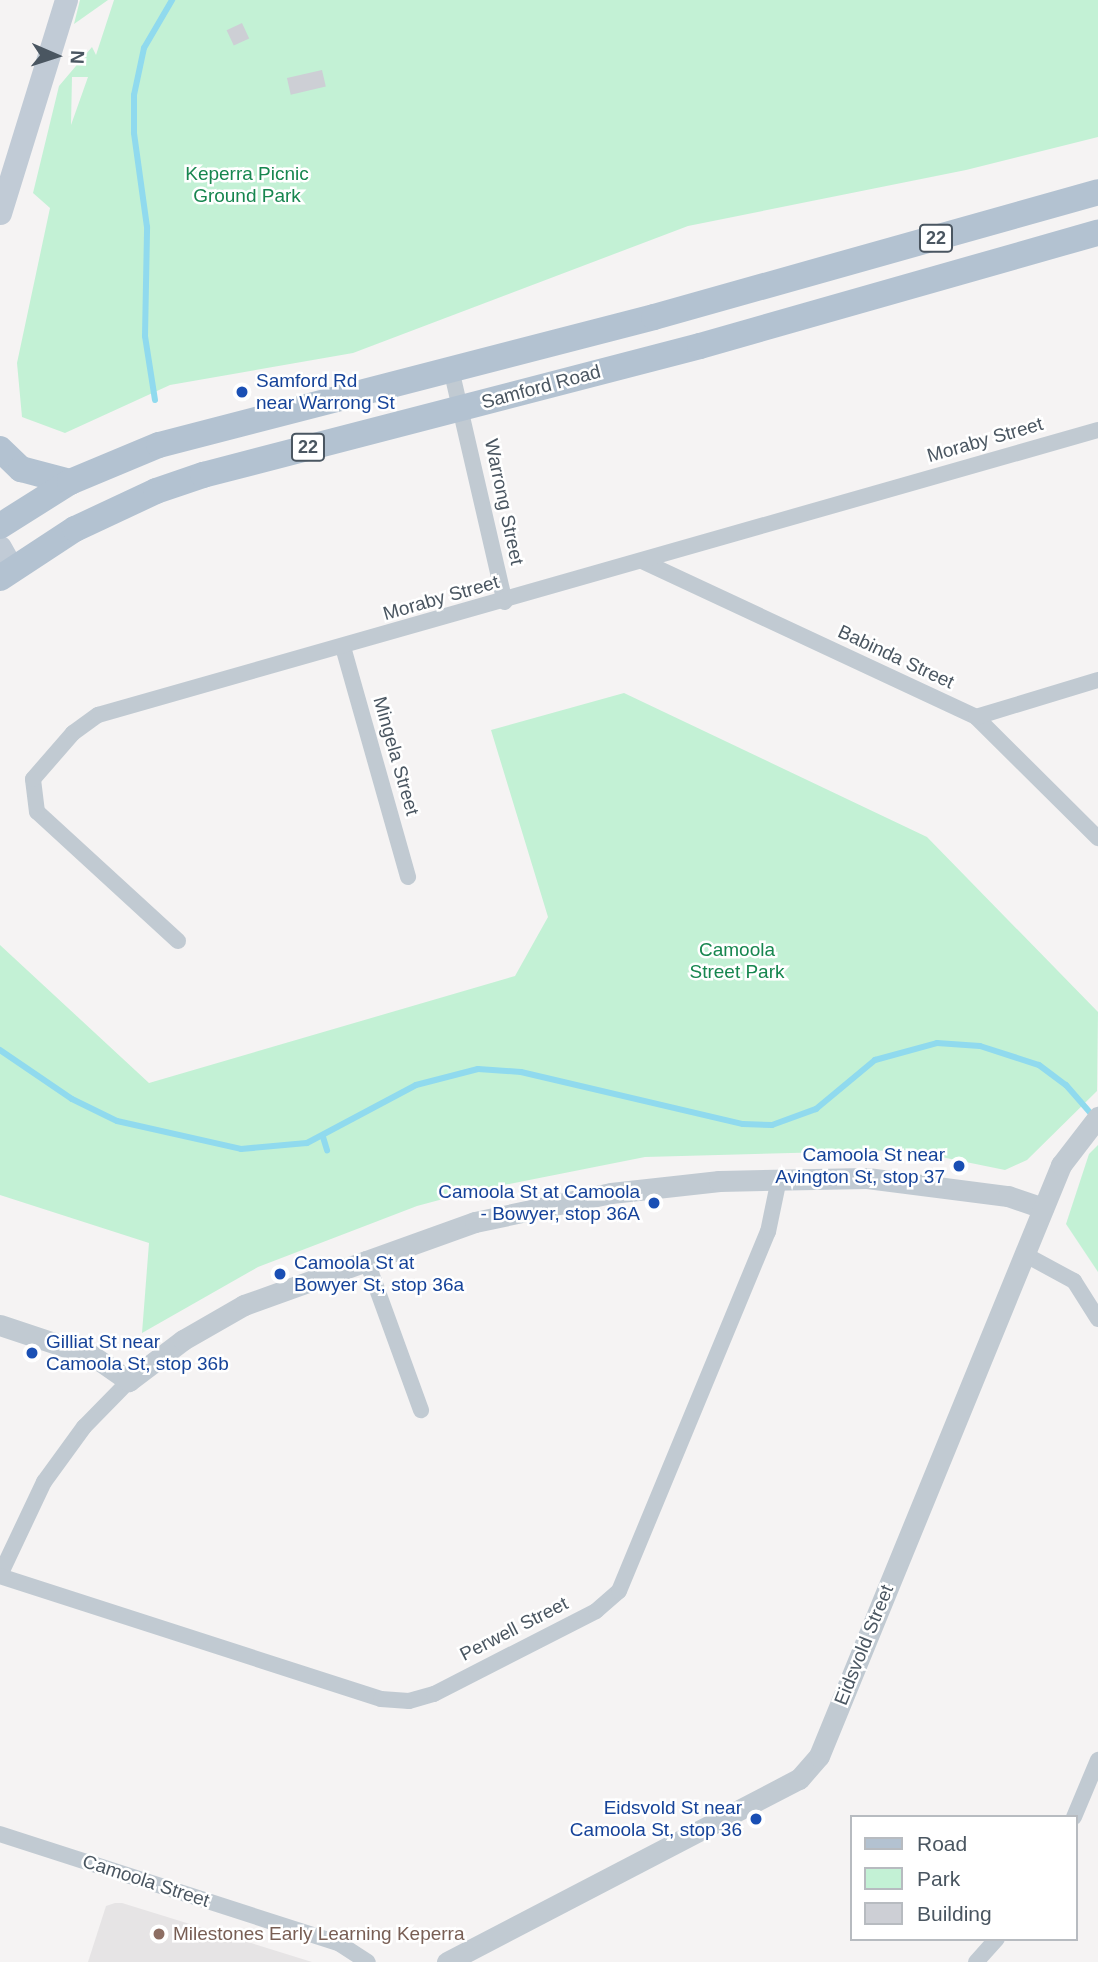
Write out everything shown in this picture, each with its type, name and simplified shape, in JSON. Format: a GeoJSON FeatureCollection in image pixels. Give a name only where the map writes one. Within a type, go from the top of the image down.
{"type":"FeatureCollection","features":[{"type":"Feature","properties":{"kind":"main road"},"geometry":{"type":"LineString","coordinates":[[0,212],[66,0]]}},
{"type":"Feature","properties":{"kind":"main road","name":"Samford Road"},"geometry":{"type":"LineString","coordinates":[[0,526],[70,482],[159,445],[452,369],[1098,192]]}},
{"type":"Feature","properties":{"kind":"main road","name":"Samford Road"},"geometry":{"type":"LineString","coordinates":[[4,564],[156,491],[1098,233]]}},
{"type":"Feature","properties":{"kind":"main road"},"geometry":{"type":"LineString","coordinates":[[0,449],[21,469],[70,482]]}},
{"type":"Feature","properties":{"kind":"street","name":"Warrong Street"},"geometry":{"type":"LineString","coordinates":[[452,369],[505,602]]}},
{"type":"Feature","properties":{"kind":"street","name":"Moraby Street"},"geometry":{"type":"LineString","coordinates":[[178,941],[37,812],[33,779],[73,733],[98,715],[505,602],[1098,430]]}},
{"type":"Feature","properties":{"kind":"street","name":"Babinda Street"},"geometry":{"type":"LineString","coordinates":[[642,561],[976,717],[1098,838]]}},
{"type":"Feature","properties":{"kind":"street","name":"Mingela Street"},"geometry":{"type":"LineString","coordinates":[[343,647],[408,877]]}},
{"type":"Feature","properties":{"kind":"street"},"geometry":{"type":"LineString","coordinates":[[976,717],[1098,680]]}},
{"type":"Feature","properties":{"kind":"street","name":"Eidsvold Street"},"geometry":{"type":"LineString","coordinates":[[447,1962],[799,1779],[819,1756],[1043,1208],[1076,1141],[1098,1117]]}},
{"type":"Feature","properties":{"kind":"street"},"geometry":{"type":"LineString","coordinates":[[0,1575],[44,1482],[84,1427],[129,1381],[183,1340],[244,1305],[366,1259],[519,1211],[659,1186],[779,1178],[910,1181],[1008,1196],[1043,1208]]}},
{"type":"Feature","properties":{"kind":"street","name":"Perwell Street"},"geometry":{"type":"LineString","coordinates":[[0,1575],[381,1699],[409,1701],[435,1694],[596,1611],[618,1591],[768,1231],[779,1178]]}},
{"type":"Feature","properties":{"kind":"street"},"geometry":{"type":"LineString","coordinates":[[1024,1254],[1074,1281],[1098,1319]]}},
{"type":"Feature","properties":{"kind":"street"},"geometry":{"type":"LineString","coordinates":[[366,1259],[421,1410]]}},
{"type":"Feature","properties":{"kind":"street"},"geometry":{"type":"LineString","coordinates":[[0,1325],[93,1356],[129,1381]]}},
{"type":"Feature","properties":{"kind":"street"},"geometry":{"type":"LineString","coordinates":[[1075,1815],[1098,1760]]}},
{"type":"Feature","properties":{"kind":"street","name":"Camoola Street"},"geometry":{"type":"LineString","coordinates":[[0,1834],[340,1944],[368,1962]]}},
{"type":"Feature","properties":{"kind":"street"},"geometry":{"type":"LineString","coordinates":[[976,1962],[995,1941]]}},
{"type":"Feature","properties":{"kind":"shaded area","name":"Milestones Early Learning Keperra"},"geometry":{"type":"Polygon","coordinates":[[[115,1903],[312,1962],[88,1962],[106,1906],[115,1903]]]}},
{"type":"Feature","properties":{"kind":"green space"},"geometry":{"type":"Polygon","coordinates":[[[80,0],[108,0],[74,24],[80,0]]]}},
{"type":"Feature","properties":{"kind":"green space","name":"Keperra Picnic Ground Park"},"geometry":{"type":"Polygon","coordinates":[[[114,0],[1098,0],[1098,137],[966,170],[688,226],[353,353],[170,385],[65,433],[22,417],[17,363],[50,208],[33,193],[59,86],[92,47],[96,55],[114,0]],[[72,77],[71,125],[88,77],[72,77]]]}},
{"type":"Feature","properties":{"kind":"green space","name":"Camoola Street Park"},"geometry":{"type":"Polygon","coordinates":[[[624,693],[927,837],[1098,1012],[1097,1091],[1027,1160],[1005,1170],[907,1150],[645,1157],[469,1192],[417,1206],[258,1267],[142,1333],[149,1243],[0,1195],[0,945],[149,1083],[515,976],[548,917],[491,730],[624,693]]]}},
{"type":"Feature","properties":{"kind":"green space"},"geometry":{"type":"Polygon","coordinates":[[[1098,1145],[1098,1272],[1066,1224],[1089,1154],[1098,1145]]]}},
{"type":"Feature","properties":{"kind":"building"},"geometry":{"type":"Polygon","coordinates":[[[242,23],[249,38],[234,46],[227,30],[242,23]]]}},
{"type":"Feature","properties":{"kind":"building"},"geometry":{"type":"Polygon","coordinates":[[[322,70],[326,87],[291,95],[287,78],[322,70]]]}},
{"type":"Feature","properties":{"kind":"waterway"},"geometry":{"type":"LineString","coordinates":[[155,400],[145,336],[147,227],[134,133],[134,95],[144,48],[172,0]]}},
{"type":"Feature","properties":{"kind":"waterway"},"geometry":{"type":"LineString","coordinates":[[0,1050],[72,1099],[117,1121],[241,1149],[307,1143],[416,1085],[478,1069],[521,1072],[743,1124],[772,1125],[816,1109],[875,1060],[937,1043],[980,1046],[1039,1065],[1066,1085],[1093,1116]]}},
{"type":"Feature","properties":{"kind":"waterway"},"geometry":{"type":"LineString","coordinates":[[323,1137],[327,1150]]}},
{"type":"Feature","properties":{"kind":"place","name":"Samford Rd near Warrong St"},"geometry":{"type":"Point","coordinates":[242,392]}},
{"type":"Feature","properties":{"kind":"place","name":"Camoola St near Avington St, stop 37"},"geometry":{"type":"Point","coordinates":[959,1166]}},
{"type":"Feature","properties":{"kind":"place","name":"Camoola St at Camoola - Bowyer, stop 36A"},"geometry":{"type":"Point","coordinates":[654,1203]}},
{"type":"Feature","properties":{"kind":"place","name":"Camoola St at Bowyer St, stop 36a"},"geometry":{"type":"Point","coordinates":[280,1274]}},
{"type":"Feature","properties":{"kind":"place","name":"Gilliat St near Camoola St, stop 36b"},"geometry":{"type":"Point","coordinates":[32,1353]}},
{"type":"Feature","properties":{"kind":"place","name":"Eidsvold St near Camoola St, stop 36"},"geometry":{"type":"Point","coordinates":[756,1819]}},
{"type":"Feature","properties":{"kind":"place","name":"Milestones Early Learning Keperra"},"geometry":{"type":"Point","coordinates":[159,1934]}}]}
